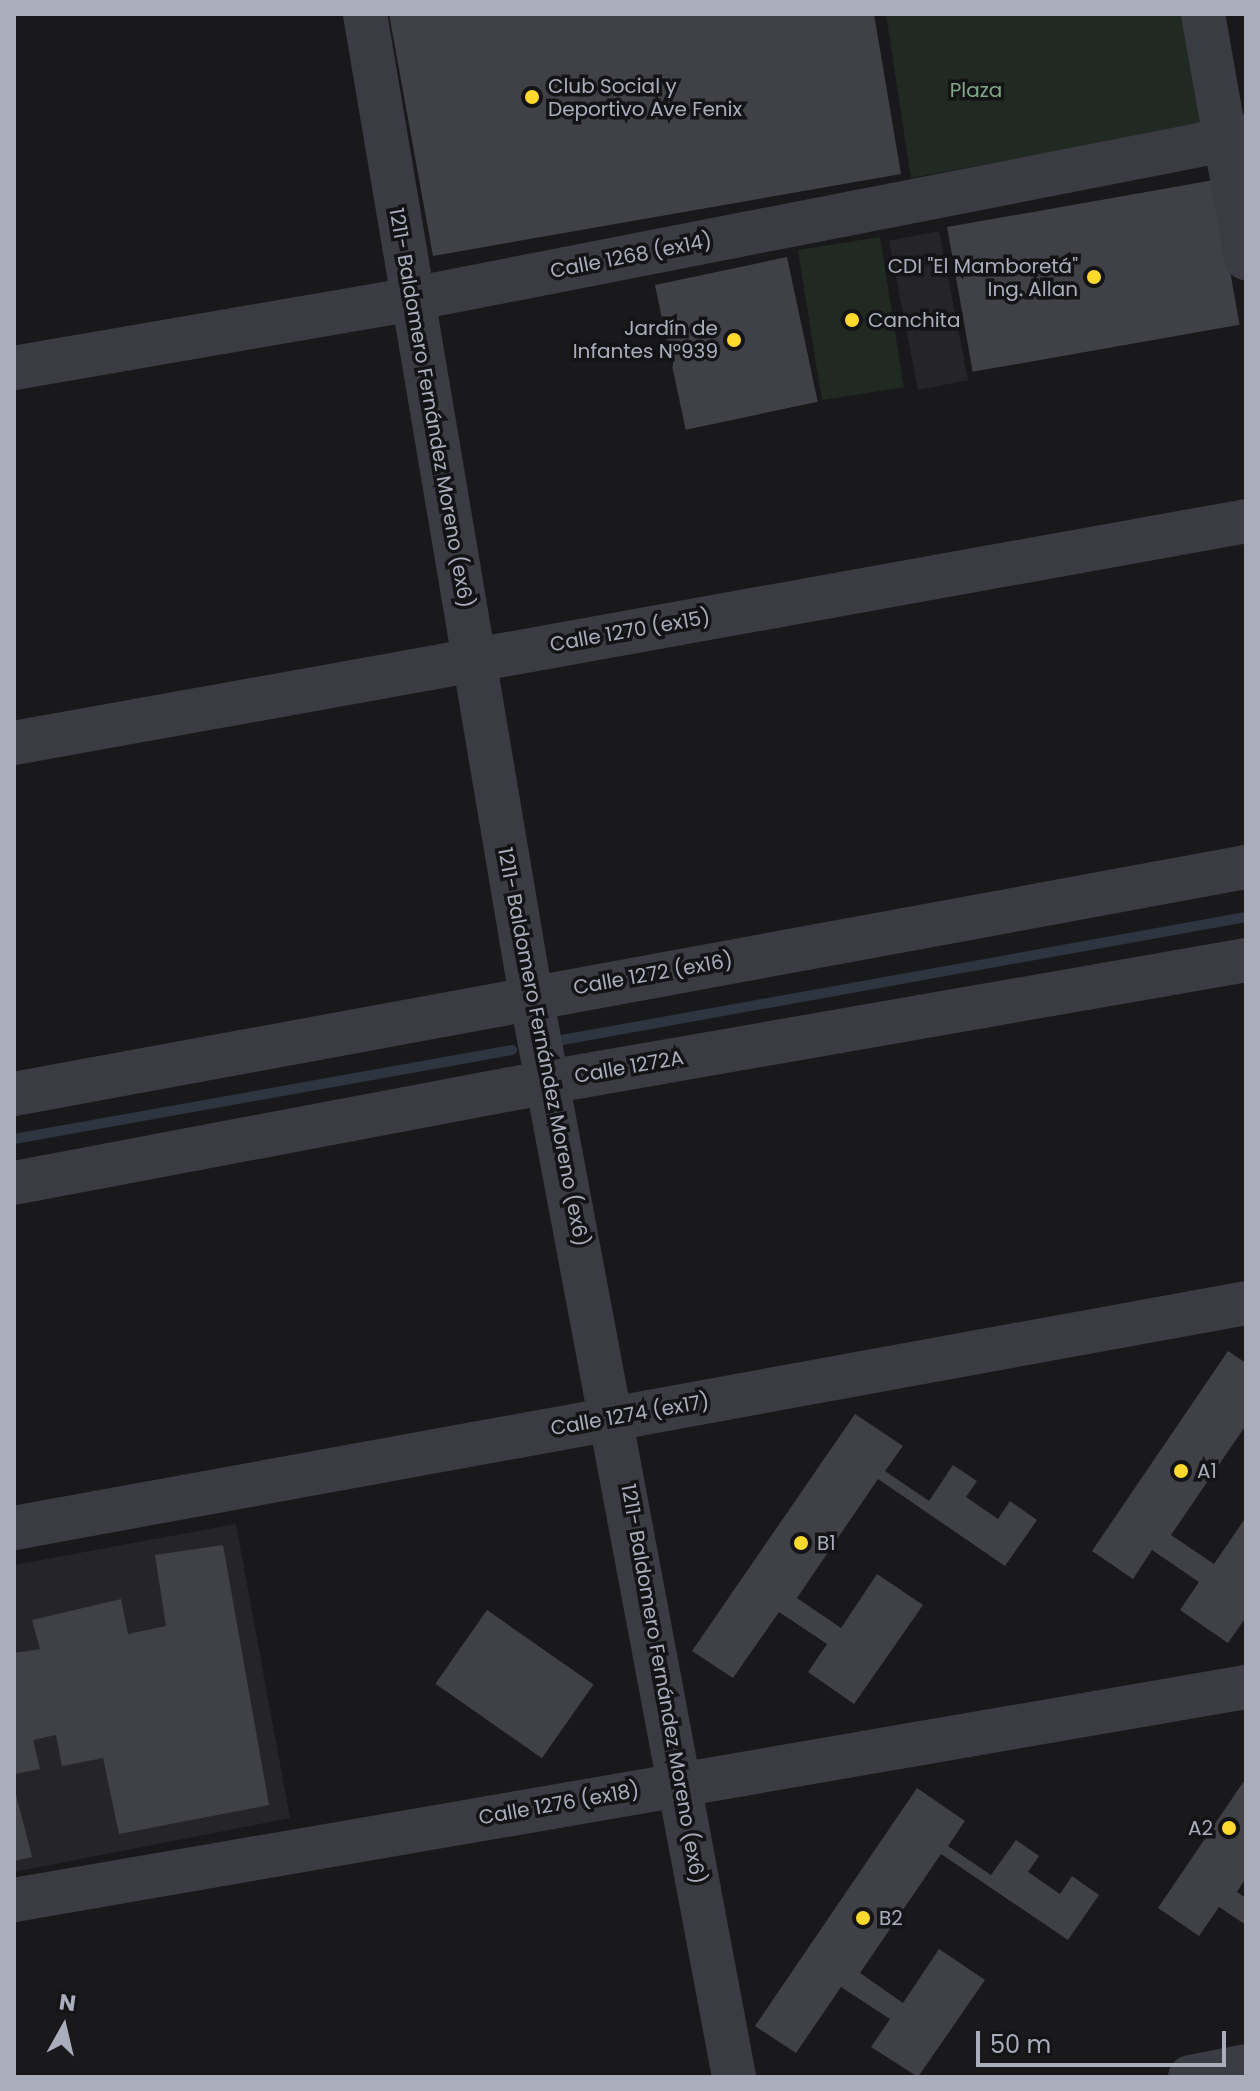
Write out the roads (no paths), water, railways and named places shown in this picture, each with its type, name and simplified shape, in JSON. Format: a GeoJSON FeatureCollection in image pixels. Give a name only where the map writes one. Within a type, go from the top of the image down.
{"type":"FeatureCollection","features":[{"type":"Feature","properties":{"kind":"street","name":"1211- Baldomero Fernández Moreno (ex6)"},"geometry":{"type":"LineString","coordinates":[[365,14],[531,996],[614,1418],[734,2077]]}},
{"type":"Feature","properties":{"kind":"street"},"geometry":{"type":"LineString","coordinates":[[1203,14],[1236,138],[1246,258]]}},
{"type":"Feature","properties":{"kind":"street","name":"Calle 1268 (ex14)"},"geometry":{"type":"LineString","coordinates":[[14,368],[412,299],[1236,138]]}},
{"type":"Feature","properties":{"kind":"street","name":"Calle 1270 (ex15)"},"geometry":{"type":"LineString","coordinates":[[14,743],[1246,521]]}},
{"type":"Feature","properties":{"kind":"street","name":"Calle 1272 (ex16)"},"geometry":{"type":"LineString","coordinates":[[14,1094],[531,996],[1246,867]]}},
{"type":"Feature","properties":{"kind":"street","name":"Calle 1272A"},"geometry":{"type":"LineString","coordinates":[[14,1183],[548,1082],[1246,960]]}},
{"type":"Feature","properties":{"kind":"street","name":"Calle 1274 (ex17)"},"geometry":{"type":"LineString","coordinates":[[14,1528],[1246,1303]]}},
{"type":"Feature","properties":{"kind":"street","name":"Calle 1276 (ex18)"},"geometry":{"type":"LineString","coordinates":[[14,1900],[1246,1687]]}},
{"type":"Feature","properties":{"kind":"street"},"geometry":{"type":"LineString","coordinates":[[1190,2077],[1246,2066]]}},
{"type":"Feature","properties":{"kind":"waterway"},"geometry":{"type":"LineString","coordinates":[[562,1040],[1246,917]]}},
{"type":"Feature","properties":{"kind":"waterway"},"geometry":{"type":"LineString","coordinates":[[14,1139],[512,1050]]}},
{"type":"Feature","properties":{"kind":"place","name":"Club Social y Deportivo Ave Fenix"},"geometry":{"type":"Point","coordinates":[532,97]}},
{"type":"Feature","properties":{"kind":"place","name":"CDI \"El Mamboretá\" Ing. Allan"},"geometry":{"type":"Point","coordinates":[1094,277]}},
{"type":"Feature","properties":{"kind":"place","name":"Canchita"},"geometry":{"type":"Point","coordinates":[852,320]}},
{"type":"Feature","properties":{"kind":"place","name":"Jardín de Infantes N°939"},"geometry":{"type":"Point","coordinates":[734,340]}},
{"type":"Feature","properties":{"kind":"place","name":"A1"},"geometry":{"type":"Point","coordinates":[1181,1471]}},
{"type":"Feature","properties":{"kind":"place","name":"B1"},"geometry":{"type":"Point","coordinates":[801,1543]}},
{"type":"Feature","properties":{"kind":"place","name":"A2"},"geometry":{"type":"Point","coordinates":[1229,1828]}},
{"type":"Feature","properties":{"kind":"place","name":"B2"},"geometry":{"type":"Point","coordinates":[863,1918]}},
{"type":"Feature","properties":{"kind":"park label","name":"Plaza"},"geometry":{"type":"Point","coordinates":[976,90]}}]}
